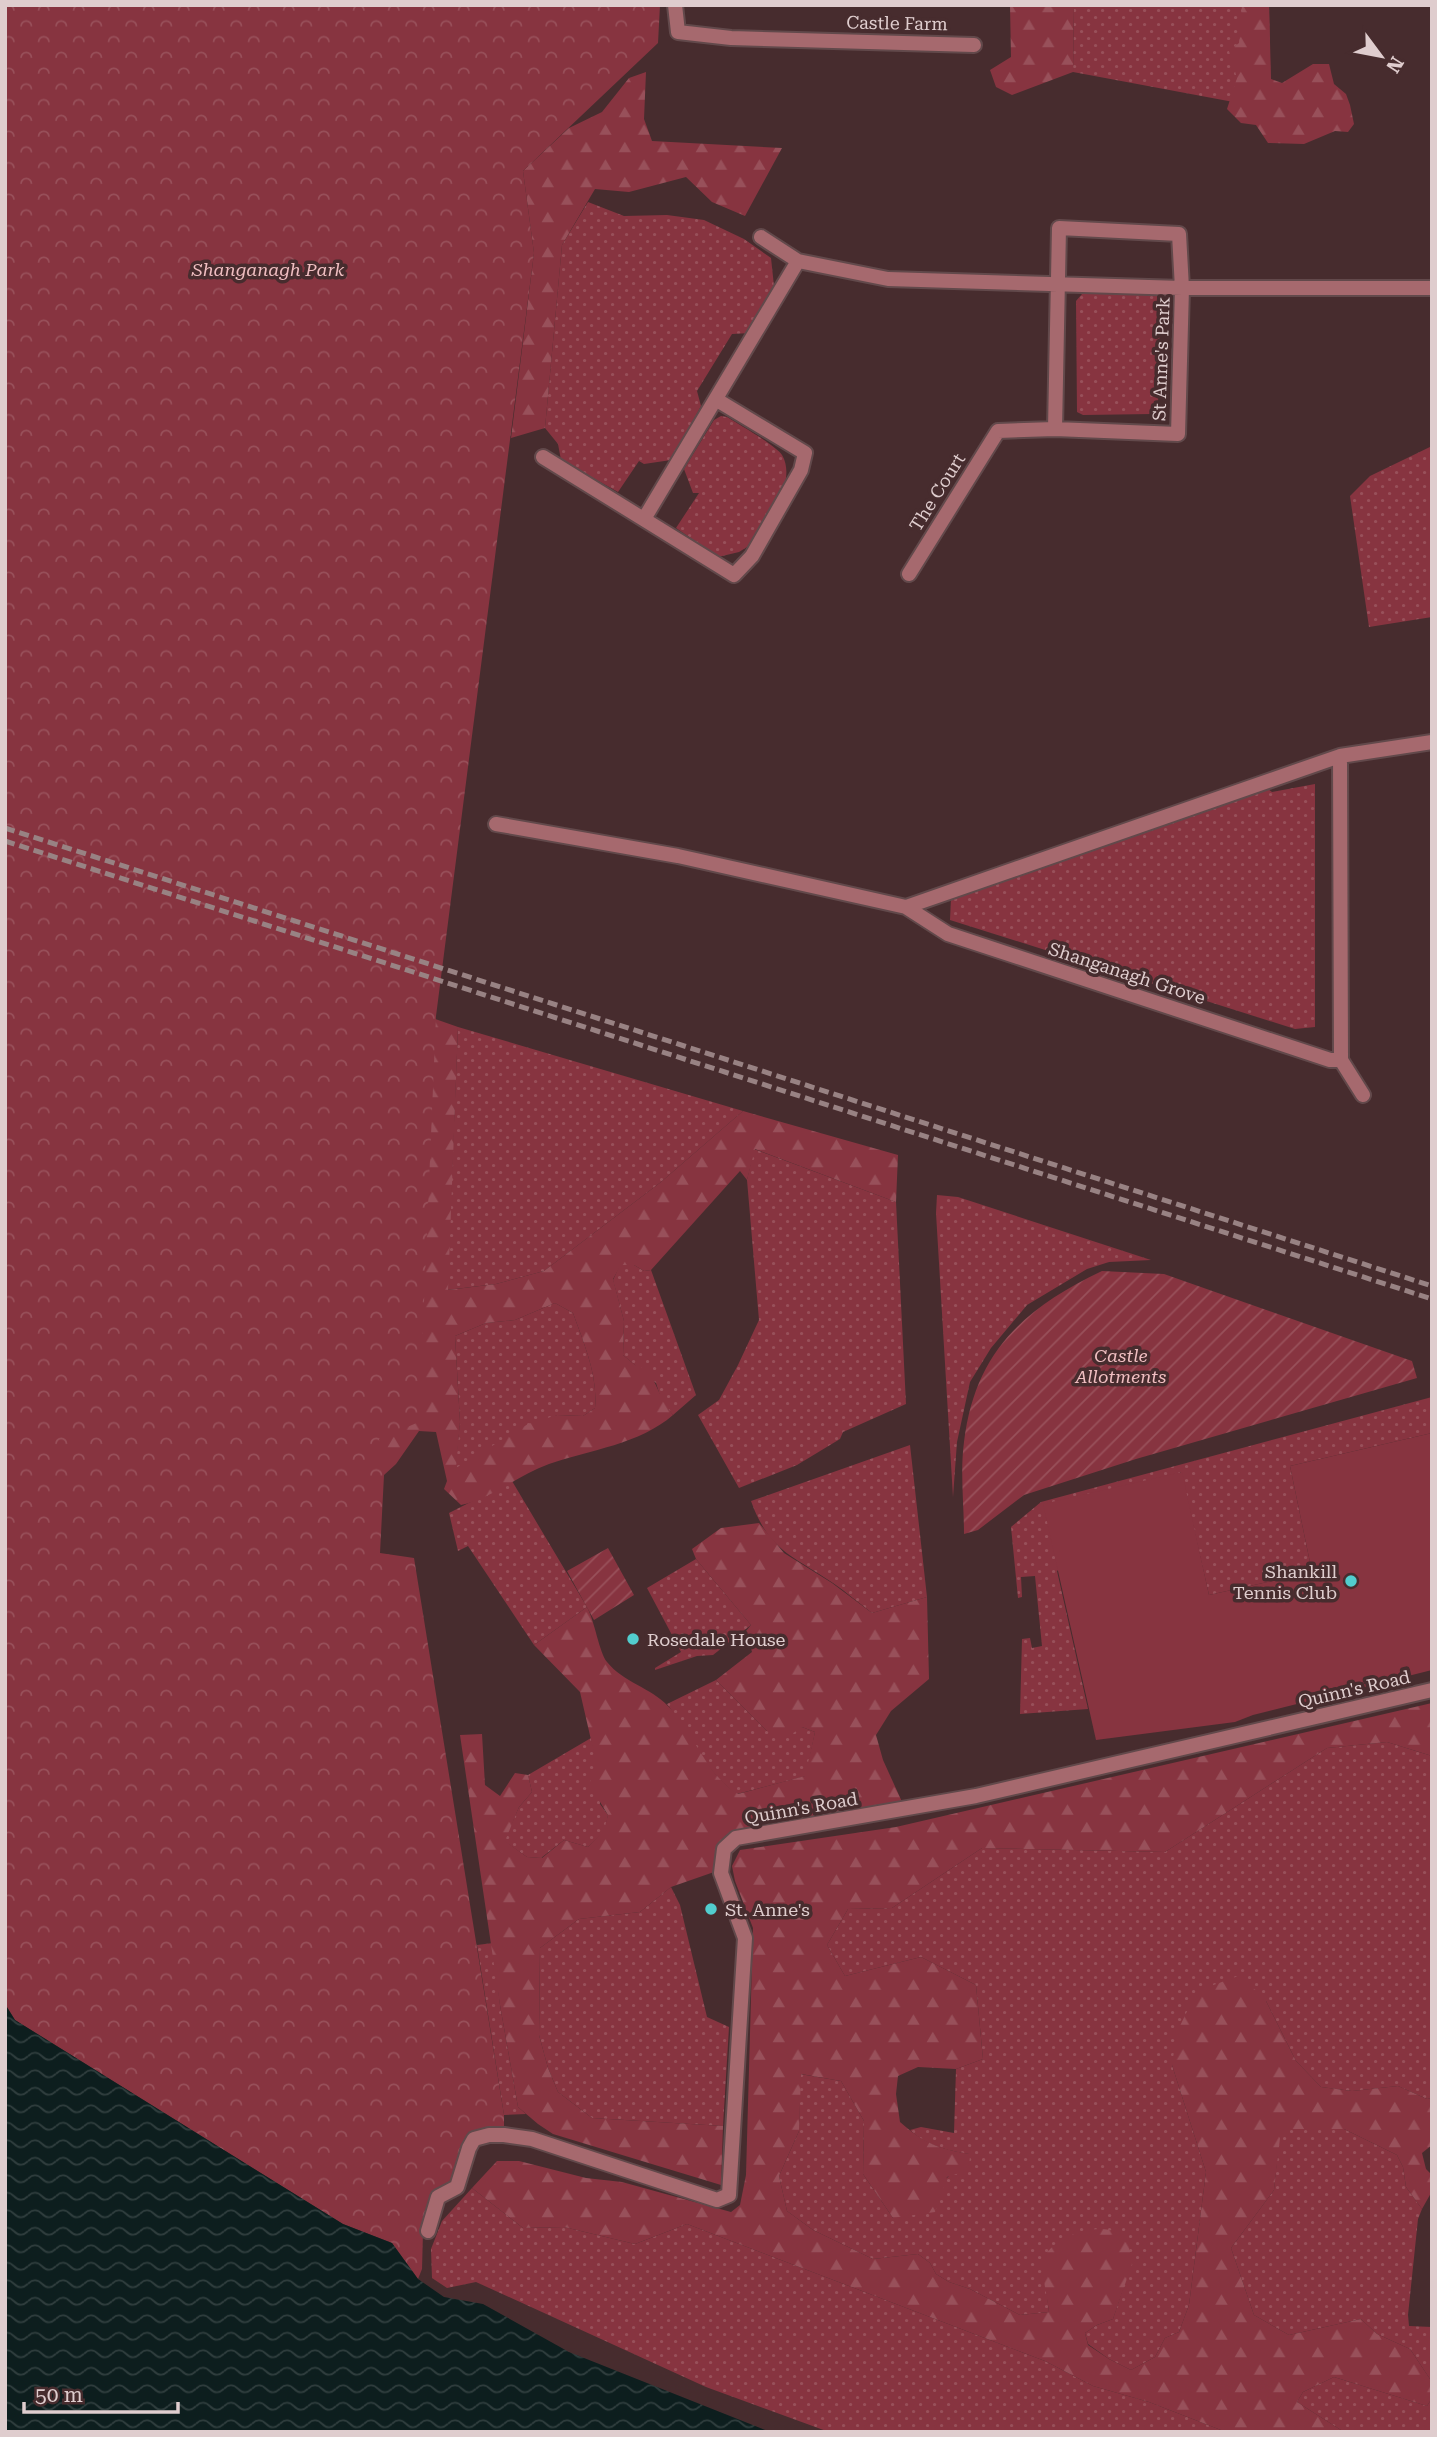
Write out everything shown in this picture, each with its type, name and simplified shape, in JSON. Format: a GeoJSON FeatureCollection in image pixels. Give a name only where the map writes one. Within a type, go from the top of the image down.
{"type":"FeatureCollection","features":[{"type":"Feature","properties":{"kind":"street","name":"Castle Farm"},"geometry":{"type":"LineString","coordinates":[[675,5],[678,32],[731,38],[974,45]]}},
{"type":"Feature","properties":{"kind":"street","name":"St Anne's Park"},"geometry":{"type":"LineString","coordinates":[[998,431],[1055,429],[1178,435],[1182,288],[1180,234],[1059,228],[1055,429]]}},
{"type":"Feature","properties":{"kind":"street","name":"St Anne's Park"},"geometry":{"type":"LineString","coordinates":[[761,237],[798,261],[888,279],[1182,288],[1432,288]]}},
{"type":"Feature","properties":{"kind":"street"},"geometry":{"type":"LineString","coordinates":[[644,519],[798,261]]}},
{"type":"Feature","properties":{"kind":"street"},"geometry":{"type":"LineString","coordinates":[[543,457],[734,575],[752,556],[802,470],[805,453],[717,400]]}},
{"type":"Feature","properties":{"kind":"street","name":"The Court"},"geometry":{"type":"LineString","coordinates":[[909,574],[998,431]]}},
{"type":"Feature","properties":{"kind":"street"},"geometry":{"type":"LineString","coordinates":[[906,907],[1340,755],[1432,742]]}},
{"type":"Feature","properties":{"kind":"street"},"geometry":{"type":"LineString","coordinates":[[1340,755],[1341,1060],[1363,1095]]}},
{"type":"Feature","properties":{"kind":"street","name":"Shanganagh Grove"},"geometry":{"type":"LineString","coordinates":[[496,824],[678,856],[906,907],[948,934],[1329,1060],[1341,1060]]}},
{"type":"Feature","properties":{"kind":"street","name":"Quinn's Road"},"geometry":{"type":"LineString","coordinates":[[428,2231],[438,2197],[457,2187],[474,2139],[489,2136],[532,2139],[717,2200],[729,2195],[745,1938],[721,1873],[724,1849],[736,1838],[976,1796],[1432,1690]]}},
{"type":"Feature","properties":{"kind":"green space","name":"Shanganagh Park"},"geometry":{"type":"Polygon","coordinates":[[[5,5],[660,5],[658,43],[523,171],[534,253],[436,1016],[419,1422],[379,1439],[384,1475],[380,1553],[414,1558],[504,2115],[504,2135],[474,2139],[457,2187],[438,2197],[423,2232],[422,2269],[418,2279],[392,2243],[343,2224],[15,2020],[5,2004],[5,5]]]}},
{"type":"Feature","properties":{"kind":"green space"},"geometry":{"type":"Polygon","coordinates":[[[1010,5],[1074,5],[1073,72],[1012,95],[996,87],[990,70],[1011,57],[1010,5]]]}},
{"type":"Feature","properties":{"kind":"green space"},"geometry":{"type":"Polygon","coordinates":[[[1074,5],[1269,5],[1271,109],[1073,72],[1074,5]]]}},
{"type":"Feature","properties":{"kind":"green space"},"geometry":{"type":"Polygon","coordinates":[[[1242,5],[1269,5],[1271,79],[1282,83],[1313,64],[1329,64],[1334,84],[1346,94],[1350,105],[1354,124],[1348,132],[1335,131],[1304,144],[1268,143],[1256,125],[1241,123],[1227,109],[1237,78],[1229,51],[1239,43],[1242,5]]]}},
{"type":"Feature","properties":{"kind":"green space"},"geometry":{"type":"Polygon","coordinates":[[[646,72],[644,119],[652,141],[782,148],[745,216],[712,202],[686,177],[629,192],[595,189],[562,245],[545,428],[511,438],[534,253],[523,171],[569,128],[602,112],[629,78],[646,72]]]}},
{"type":"Feature","properties":{"kind":"green space"},"geometry":{"type":"Polygon","coordinates":[[[588,202],[624,216],[667,215],[704,220],[744,239],[771,258],[774,286],[750,333],[732,334],[697,391],[701,406],[671,460],[644,464],[639,461],[618,492],[561,460],[558,444],[545,428],[562,245],[588,202]]]}},
{"type":"Feature","properties":{"kind":"green space"},"geometry":{"type":"Polygon","coordinates":[[[1082,294],[1157,296],[1160,307],[1158,406],[1152,414],[1083,415],[1077,412],[1076,301],[1082,294]]]}},
{"type":"Feature","properties":{"kind":"green space"},"geometry":{"type":"Polygon","coordinates":[[[721,416],[727,417],[779,451],[785,463],[786,480],[784,488],[747,547],[739,552],[718,557],[676,528],[699,493],[693,493],[684,469],[714,420],[721,416]]]}},
{"type":"Feature","properties":{"kind":"green space"},"geometry":{"type":"Polygon","coordinates":[[[1432,446],[1432,617],[1369,627],[1350,496],[1370,476],[1432,446]]]}},
{"type":"Feature","properties":{"kind":"green space"},"geometry":{"type":"Polygon","coordinates":[[[1315,784],[1315,1027],[1295,1029],[950,920],[951,898],[1268,789],[1272,792],[1315,784]]]}},
{"type":"Feature","properties":{"kind":"green space"},"geometry":{"type":"Polygon","coordinates":[[[350,989],[458,1027],[448,1290],[496,1284],[544,1271],[661,1182],[743,1111],[898,1155],[896,1202],[755,1149],[747,1180],[740,1171],[651,1270],[644,1271],[634,1265],[621,1265],[613,1279],[624,1321],[623,1355],[635,1365],[647,1369],[673,1415],[660,1425],[630,1440],[549,1464],[484,1497],[461,1505],[444,1489],[447,1481],[436,1432],[419,1431],[396,1464],[384,1475],[366,1448],[350,989]],[[555,1303],[515,1320],[486,1323],[455,1336],[460,1422],[456,1468],[528,1424],[557,1415],[583,1416],[595,1408],[592,1372],[573,1313],[555,1303]]]}},
{"type":"Feature","properties":{"kind":"green space"},"geometry":{"type":"Polygon","coordinates":[[[458,1027],[743,1111],[661,1182],[544,1271],[496,1284],[447,1290],[458,1027]]]}},
{"type":"Feature","properties":{"kind":"green space"},"geometry":{"type":"Polygon","coordinates":[[[754,1149],[896,1202],[906,1404],[843,1432],[840,1439],[797,1465],[739,1488],[698,1415],[719,1400],[759,1320],[747,1180],[754,1149]]]}},
{"type":"Feature","properties":{"kind":"green space"},"geometry":{"type":"Polygon","coordinates":[[[937,1195],[958,1197],[1151,1260],[1109,1262],[1087,1269],[1027,1305],[991,1348],[970,1382],[957,1442],[953,1497],[936,1213],[937,1195]]]}},
{"type":"Feature","properties":{"kind":"green space"},"geometry":{"type":"Polygon","coordinates":[[[620,1265],[634,1265],[644,1271],[651,1270],[696,1395],[673,1415],[662,1402],[656,1383],[623,1355],[624,1321],[613,1280],[620,1265]]]}},
{"type":"Feature","properties":{"kind":"green space","name":"Castle Allotments"},"geometry":{"type":"Polygon","coordinates":[[[1102,1271],[1164,1274],[1412,1361],[1417,1378],[1136,1459],[1024,1495],[978,1530],[964,1534],[964,1442],[979,1383],[992,1358],[1007,1337],[1027,1318],[1049,1301],[1102,1271]]]}},
{"type":"Feature","properties":{"kind":"green space"},"geometry":{"type":"Polygon","coordinates":[[[555,1303],[573,1313],[592,1372],[595,1408],[583,1416],[557,1415],[455,1469],[460,1422],[455,1336],[486,1323],[515,1320],[555,1303]]]}},
{"type":"Feature","properties":{"kind":"green space"},"geometry":{"type":"Polygon","coordinates":[[[1432,1397],[1432,1433],[1290,1466],[1312,1572],[1209,1595],[1181,1472],[1057,1571],[1088,1709],[1020,1714],[1022,1639],[1030,1638],[1032,1648],[1042,1646],[1035,1576],[1021,1577],[1022,1597],[1018,1598],[1011,1527],[1041,1502],[1432,1397]]]}},
{"type":"Feature","properties":{"kind":"green space","name":"Shankill Tennis Club"},"geometry":{"type":"Polygon","coordinates":[[[1432,1433],[1432,1670],[1253,1715],[1235,1722],[1096,1740],[1043,1504],[1182,1472],[1209,1595],[1312,1572],[1290,1466],[1432,1433]]]}},
{"type":"Feature","properties":{"kind":"green space"},"geometry":{"type":"Polygon","coordinates":[[[910,1445],[927,1597],[872,1613],[774,1542],[758,1518],[751,1501],[910,1445]]]}},
{"type":"Feature","properties":{"kind":"green space"},"geometry":{"type":"Polygon","coordinates":[[[512,1481],[587,1607],[534,1645],[468,1546],[458,1551],[449,1513],[512,1481]]]}},
{"type":"Feature","properties":{"kind":"green space"},"geometry":{"type":"Polygon","coordinates":[[[759,1523],[784,1553],[832,1583],[872,1613],[927,1597],[929,1679],[891,1711],[876,1735],[883,1760],[903,1804],[739,1831],[714,1872],[671,1887],[640,1912],[579,1919],[540,1948],[539,2035],[558,2092],[592,2118],[723,2126],[721,2185],[553,2134],[518,2107],[460,1735],[482,1734],[485,1785],[500,1796],[515,1773],[528,1775],[532,1792],[519,1807],[505,1841],[527,1857],[542,1858],[564,1840],[588,1847],[604,1830],[608,1815],[589,1784],[597,1766],[580,1692],[534,1645],[587,1607],[607,1662],[621,1675],[654,1694],[668,1706],[708,1764],[727,1786],[738,1794],[805,1776],[815,1732],[802,1727],[786,1738],[767,1731],[716,1680],[752,1652],[746,1631],[751,1625],[696,1559],[692,1549],[721,1528],[759,1523]]]}},
{"type":"Feature","properties":{"kind":"green space"},"geometry":{"type":"Polygon","coordinates":[[[608,1548],[634,1595],[594,1620],[567,1571],[608,1548]]]}},
{"type":"Feature","properties":{"kind":"green space"},"geometry":{"type":"Polygon","coordinates":[[[696,1559],[751,1625],[713,1655],[697,1656],[655,1670],[681,1652],[647,1588],[696,1559]]]}},
{"type":"Feature","properties":{"kind":"green space"},"geometry":{"type":"Polygon","coordinates":[[[716,1680],[767,1731],[802,1727],[815,1732],[806,1776],[737,1794],[717,1776],[667,1704],[716,1680]]]}},
{"type":"Feature","properties":{"kind":"green space"},"geometry":{"type":"Polygon","coordinates":[[[1432,1703],[1432,1756],[1387,1742],[1327,1748],[1165,1852],[982,1848],[892,1908],[848,1909],[827,1945],[845,1976],[921,1957],[976,1985],[983,2059],[956,2069],[918,2067],[898,2076],[896,2094],[900,2122],[932,2144],[970,2154],[969,2170],[947,2177],[935,2212],[893,2218],[863,2174],[864,2121],[841,2081],[801,2074],[799,2131],[779,2176],[787,2211],[813,2230],[873,2259],[918,2254],[930,2263],[936,2274],[949,2282],[970,2289],[1020,2315],[1049,2312],[1043,2262],[1046,2254],[1061,2240],[1091,2230],[1101,2229],[1116,2233],[1128,2240],[1132,2264],[1113,2319],[1085,2333],[1088,2345],[1131,2370],[1155,2357],[1165,2338],[1179,2332],[1189,2305],[1206,2172],[1172,2065],[1177,2032],[1197,1991],[1241,1975],[1266,2001],[1296,2061],[1321,2087],[1352,2091],[1398,2086],[1427,2099],[1432,2098],[1432,2145],[1422,2153],[1426,2169],[1432,2175],[1431,2193],[1422,2209],[1406,2187],[1403,2167],[1397,2155],[1344,2129],[1281,2129],[1274,2190],[1231,2248],[1254,2315],[1289,2335],[1361,2319],[1377,2334],[1410,2349],[1432,2382],[1432,2398],[1427,2406],[1334,2377],[1303,2392],[1297,2402],[1344,2432],[1226,2432],[1149,2402],[1093,2386],[1045,2361],[687,2224],[635,2244],[564,2227],[523,2228],[472,2188],[497,2161],[519,2161],[586,2178],[622,2182],[731,2212],[740,2205],[746,2175],[753,1928],[732,1866],[740,1850],[896,1827],[1432,1703]]]}},
{"type":"Feature","properties":{"kind":"green space"},"geometry":{"type":"Polygon","coordinates":[[[591,1738],[598,1766],[600,1804],[608,1815],[605,1830],[588,1847],[564,1840],[541,1858],[527,1857],[504,1841],[519,1807],[532,1792],[528,1775],[591,1738]]]}},
{"type":"Feature","properties":{"kind":"green space"},"geometry":{"type":"Polygon","coordinates":[[[1387,1742],[1432,1756],[1432,2098],[1427,2099],[1398,2086],[1352,2091],[1321,2087],[1296,2061],[1266,2001],[1172,2065],[1206,2172],[1189,2305],[1179,2332],[1165,2338],[1155,2357],[1131,2370],[1088,2344],[1085,2333],[1113,2319],[1131,2264],[1043,2262],[1049,2312],[1020,2315],[970,2289],[949,2282],[936,2274],[930,2263],[918,2254],[873,2259],[813,2230],[787,2211],[779,2176],[799,2131],[800,2074],[841,2081],[864,2121],[863,2174],[893,2218],[948,2177],[969,2154],[937,2146],[910,2130],[921,2127],[954,2133],[956,2069],[983,2059],[976,1985],[921,1957],[845,1976],[827,1945],[848,1909],[892,1908],[982,1848],[1165,1852],[1327,1748],[1387,1742]]]}},
{"type":"Feature","properties":{"kind":"green space"},"geometry":{"type":"Polygon","coordinates":[[[671,1887],[680,1905],[707,2017],[729,2027],[723,2126],[592,2118],[558,2092],[539,2035],[540,1948],[579,1919],[640,1912],[671,1887]]]}},
{"type":"Feature","properties":{"kind":"green space"},"geometry":{"type":"Polygon","coordinates":[[[493,1943],[500,2005],[518,2107],[526,2114],[504,2115],[477,1945],[493,1943]]]}},
{"type":"Feature","properties":{"kind":"green space"},"geometry":{"type":"Polygon","coordinates":[[[1280,2129],[1344,2129],[1397,2155],[1403,2167],[1406,2187],[1422,2209],[1418,2219],[1408,2315],[1409,2326],[1432,2327],[1432,2382],[1410,2349],[1377,2334],[1361,2319],[1289,2335],[1254,2315],[1231,2248],[1274,2190],[1280,2129]]]}},
{"type":"Feature","properties":{"kind":"green space"},"geometry":{"type":"Polygon","coordinates":[[[472,2188],[523,2228],[564,2227],[635,2244],[687,2224],[1045,2361],[1093,2386],[1149,2402],[1226,2432],[829,2432],[706,2387],[476,2282],[447,2288],[432,2278],[431,2249],[442,2221],[472,2188]]]}},
{"type":"Feature","properties":{"kind":"green space"},"geometry":{"type":"Polygon","coordinates":[[[1334,2377],[1427,2406],[1432,2398],[1432,2432],[1344,2432],[1297,2402],[1303,2392],[1334,2377]]]}},
{"type":"Feature","properties":{"kind":"water"},"geometry":{"type":"Polygon","coordinates":[[[5,2004],[15,2020],[343,2224],[392,2243],[418,2279],[444,2297],[483,2304],[569,2352],[770,2432],[5,2432],[5,2004]]]}},
{"type":"Feature","properties":{"kind":"railway"},"geometry":{"type":"LineString","coordinates":[[5,828],[1432,1286]]}},
{"type":"Feature","properties":{"kind":"railway"},"geometry":{"type":"LineString","coordinates":[[5,841],[1432,1299]]}},
{"type":"Feature","properties":{"kind":"place","name":"Shankill Tennis Club"},"geometry":{"type":"Point","coordinates":[1351,1581]}},
{"type":"Feature","properties":{"kind":"place","name":"Rosedale House"},"geometry":{"type":"Point","coordinates":[633,1639]}},
{"type":"Feature","properties":{"kind":"place","name":"St. Anne's"},"geometry":{"type":"Point","coordinates":[711,1909]}}]}
